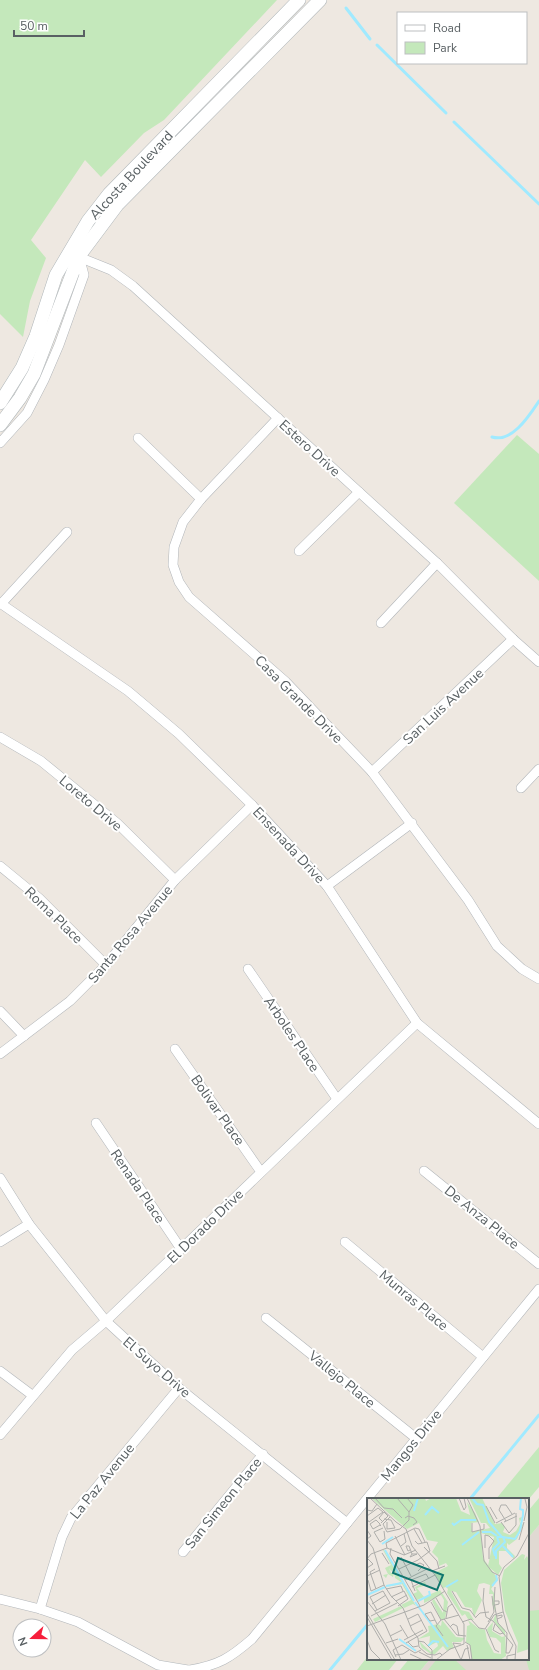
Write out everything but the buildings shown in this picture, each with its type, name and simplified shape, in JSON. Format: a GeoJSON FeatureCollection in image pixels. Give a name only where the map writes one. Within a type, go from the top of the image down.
{"type":"FeatureCollection","features":[{"type":"Feature","properties":{"kind":"main road","name":"Alcosta Boulevard"},"geometry":{"type":"LineString","coordinates":[[0,424],[20,398],[34,374],[73,255],[88,221],[109,194],[299,0]]}},
{"type":"Feature","properties":{"kind":"main road","name":"Alcosta Boulevard"},"geometry":{"type":"LineString","coordinates":[[0,403],[22,368],[36,336],[56,276],[117,205],[320,0]]}},
{"type":"Feature","properties":{"kind":"street","name":"Estero Drive"},"geometry":{"type":"LineString","coordinates":[[73,255],[111,270],[133,286],[437,563],[539,662]]}},
{"type":"Feature","properties":{"kind":"street"},"geometry":{"type":"LineString","coordinates":[[0,443],[26,414],[44,380],[56,352],[84,275],[73,255]]}},
{"type":"Feature","properties":{"kind":"street","name":"Casa Grande Drive"},"geometry":{"type":"LineString","coordinates":[[278,418],[201,499],[183,522],[174,547],[172,565],[179,582],[189,597],[286,682],[372,772],[412,823],[468,900],[497,946],[522,969],[539,979]]}},
{"type":"Feature","properties":{"kind":"street"},"geometry":{"type":"LineString","coordinates":[[138,438],[201,499]]}},
{"type":"Feature","properties":{"kind":"street"},"geometry":{"type":"LineString","coordinates":[[299,552],[359,492]]}},
{"type":"Feature","properties":{"kind":"street"},"geometry":{"type":"LineString","coordinates":[[0,604],[67,532]]}},
{"type":"Feature","properties":{"kind":"street"},"geometry":{"type":"LineString","coordinates":[[381,623],[437,563]]}},
{"type":"Feature","properties":{"kind":"street","name":"Ensenada Drive"},"geometry":{"type":"LineString","coordinates":[[0,604],[128,691],[179,734],[252,805],[326,886],[417,1023],[539,1124]]}},
{"type":"Feature","properties":{"kind":"street","name":"San Luis Avenue"},"geometry":{"type":"LineString","coordinates":[[372,772],[514,639]]}},
{"type":"Feature","properties":{"kind":"street","name":"Loreto Drive"},"geometry":{"type":"LineString","coordinates":[[0,737],[41,761],[116,824],[175,880]]}},
{"type":"Feature","properties":{"kind":"street"},"geometry":{"type":"LineString","coordinates":[[521,788],[539,769]]}},
{"type":"Feature","properties":{"kind":"street","name":"Santa Rosa Avenue"},"geometry":{"type":"LineString","coordinates":[[0,1054],[70,1001],[106,966],[175,880],[252,805]]}},
{"type":"Feature","properties":{"kind":"street"},"geometry":{"type":"LineString","coordinates":[[326,886],[412,823]]}},
{"type":"Feature","properties":{"kind":"street","name":"Roma Place"},"geometry":{"type":"LineString","coordinates":[[0,866],[39,898],[106,966]]}},
{"type":"Feature","properties":{"kind":"street","name":"Arboles Place"},"geometry":{"type":"LineString","coordinates":[[248,969],[337,1099]]}},
{"type":"Feature","properties":{"kind":"street"},"geometry":{"type":"LineString","coordinates":[[0,1011],[24,1036]]}},
{"type":"Feature","properties":{"kind":"street","name":"El Dorado Drive"},"geometry":{"type":"LineString","coordinates":[[0,1435],[32,1395],[72,1350],[106,1321],[417,1023]]}},
{"type":"Feature","properties":{"kind":"street","name":"Bolivar Place"},"geometry":{"type":"LineString","coordinates":[[175,1049],[261,1172]]}},
{"type":"Feature","properties":{"kind":"street","name":"Renada Place"},"geometry":{"type":"LineString","coordinates":[[96,1123],[181,1249]]}},
{"type":"Feature","properties":{"kind":"street","name":"De Anza Place"},"geometry":{"type":"LineString","coordinates":[[424,1171],[539,1264]]}},
{"type":"Feature","properties":{"kind":"street","name":"El Suyo Drive"},"geometry":{"type":"LineString","coordinates":[[0,1178],[29,1224],[106,1321],[179,1388],[348,1523]]}},
{"type":"Feature","properties":{"kind":"street"},"geometry":{"type":"LineString","coordinates":[[0,1242],[29,1224]]}},
{"type":"Feature","properties":{"kind":"street","name":"Munras Place"},"geometry":{"type":"LineString","coordinates":[[345,1242],[483,1357]]}},
{"type":"Feature","properties":{"kind":"street","name":"Mangos Drive"},"geometry":{"type":"LineString","coordinates":[[369,1498],[539,1289]]}},
{"type":"Feature","properties":{"kind":"street","name":"Vallejo Place"},"geometry":{"type":"LineString","coordinates":[[266,1318],[417,1439]]}},
{"type":"Feature","properties":{"kind":"street"},"geometry":{"type":"LineString","coordinates":[[0,1371],[32,1395]]}},
{"type":"Feature","properties":{"kind":"street","name":"La Paz Avenue"},"geometry":{"type":"LineString","coordinates":[[40,1609],[62,1536],[71,1518],[179,1388]]}},
{"type":"Feature","properties":{"kind":"street","name":"San Simeon Place"},"geometry":{"type":"LineString","coordinates":[[183,1552],[263,1454]]}},
{"type":"Feature","properties":{"kind":"street","name":"Mangos Drive"},"geometry":{"type":"LineString","coordinates":[[0,1599],[40,1609],[78,1622],[158,1665],[189,1670],[212,1666],[236,1653],[252,1639],[367,1500]]}},
{"type":"Feature","properties":{"kind":"shaded area"},"geometry":{"type":"Polygon","coordinates":[[[539,1525],[539,1670],[421,1670],[429,1660],[529,1660],[529,1537],[539,1525]]]}},
{"type":"Feature","properties":{"kind":"green space"},"geometry":{"type":"Polygon","coordinates":[[[0,0],[277,0],[164,120],[144,133],[101,177],[85,160],[31,240],[46,258],[30,301],[23,337],[0,314],[0,0]]]}},
{"type":"Feature","properties":{"kind":"green space"},"geometry":{"type":"Polygon","coordinates":[[[517,435],[539,454],[539,581],[454,503],[517,435]]]}},
{"type":"Feature","properties":{"kind":"green space"},"geometry":{"type":"Polygon","coordinates":[[[539,1447],[539,1487],[529,1499],[497,1498],[539,1447]]]}},
{"type":"Feature","properties":{"kind":"green space"},"geometry":{"type":"Polygon","coordinates":[[[539,1498],[539,1525],[529,1537],[529,1510],[539,1498]]]}},
{"type":"Feature","properties":{"kind":"green space"},"geometry":{"type":"Polygon","coordinates":[[[539,1610],[539,1670],[529,1670],[526,1660],[529,1660],[529,1611],[539,1610]]]}},
{"type":"Feature","properties":{"kind":"green space"},"geometry":{"type":"Polygon","coordinates":[[[367,1657],[367,1660],[397,1660],[389,1670],[357,1670],[367,1657]]]}},
{"type":"Feature","properties":{"kind":"green space"},"geometry":{"type":"Polygon","coordinates":[[[408,1660],[429,1660],[421,1670],[400,1670],[408,1660]]]}},
{"type":"Feature","properties":{"kind":"green space"},"geometry":{"type":"Polygon","coordinates":[[[436,1660],[455,1660],[466,1670],[428,1670],[436,1660]]]}},
{"type":"Feature","properties":{"kind":"waterway"},"geometry":{"type":"LineString","coordinates":[[346,8],[370,39]]}},
{"type":"Feature","properties":{"kind":"waterway"},"geometry":{"type":"LineString","coordinates":[[377,45],[446,113]]}},
{"type":"Feature","properties":{"kind":"waterway"},"geometry":{"type":"LineString","coordinates":[[454,122],[539,204]]}},
{"type":"Feature","properties":{"kind":"waterway"},"geometry":{"type":"LineString","coordinates":[[492,437],[499,438],[513,432],[525,421],[539,401]]}},
{"type":"Feature","properties":{"kind":"waterway"},"geometry":{"type":"LineString","coordinates":[[471,1498],[539,1415]]}},
{"type":"Feature","properties":{"kind":"waterway"},"geometry":{"type":"LineString","coordinates":[[330,1670],[367,1625]]}}]}
